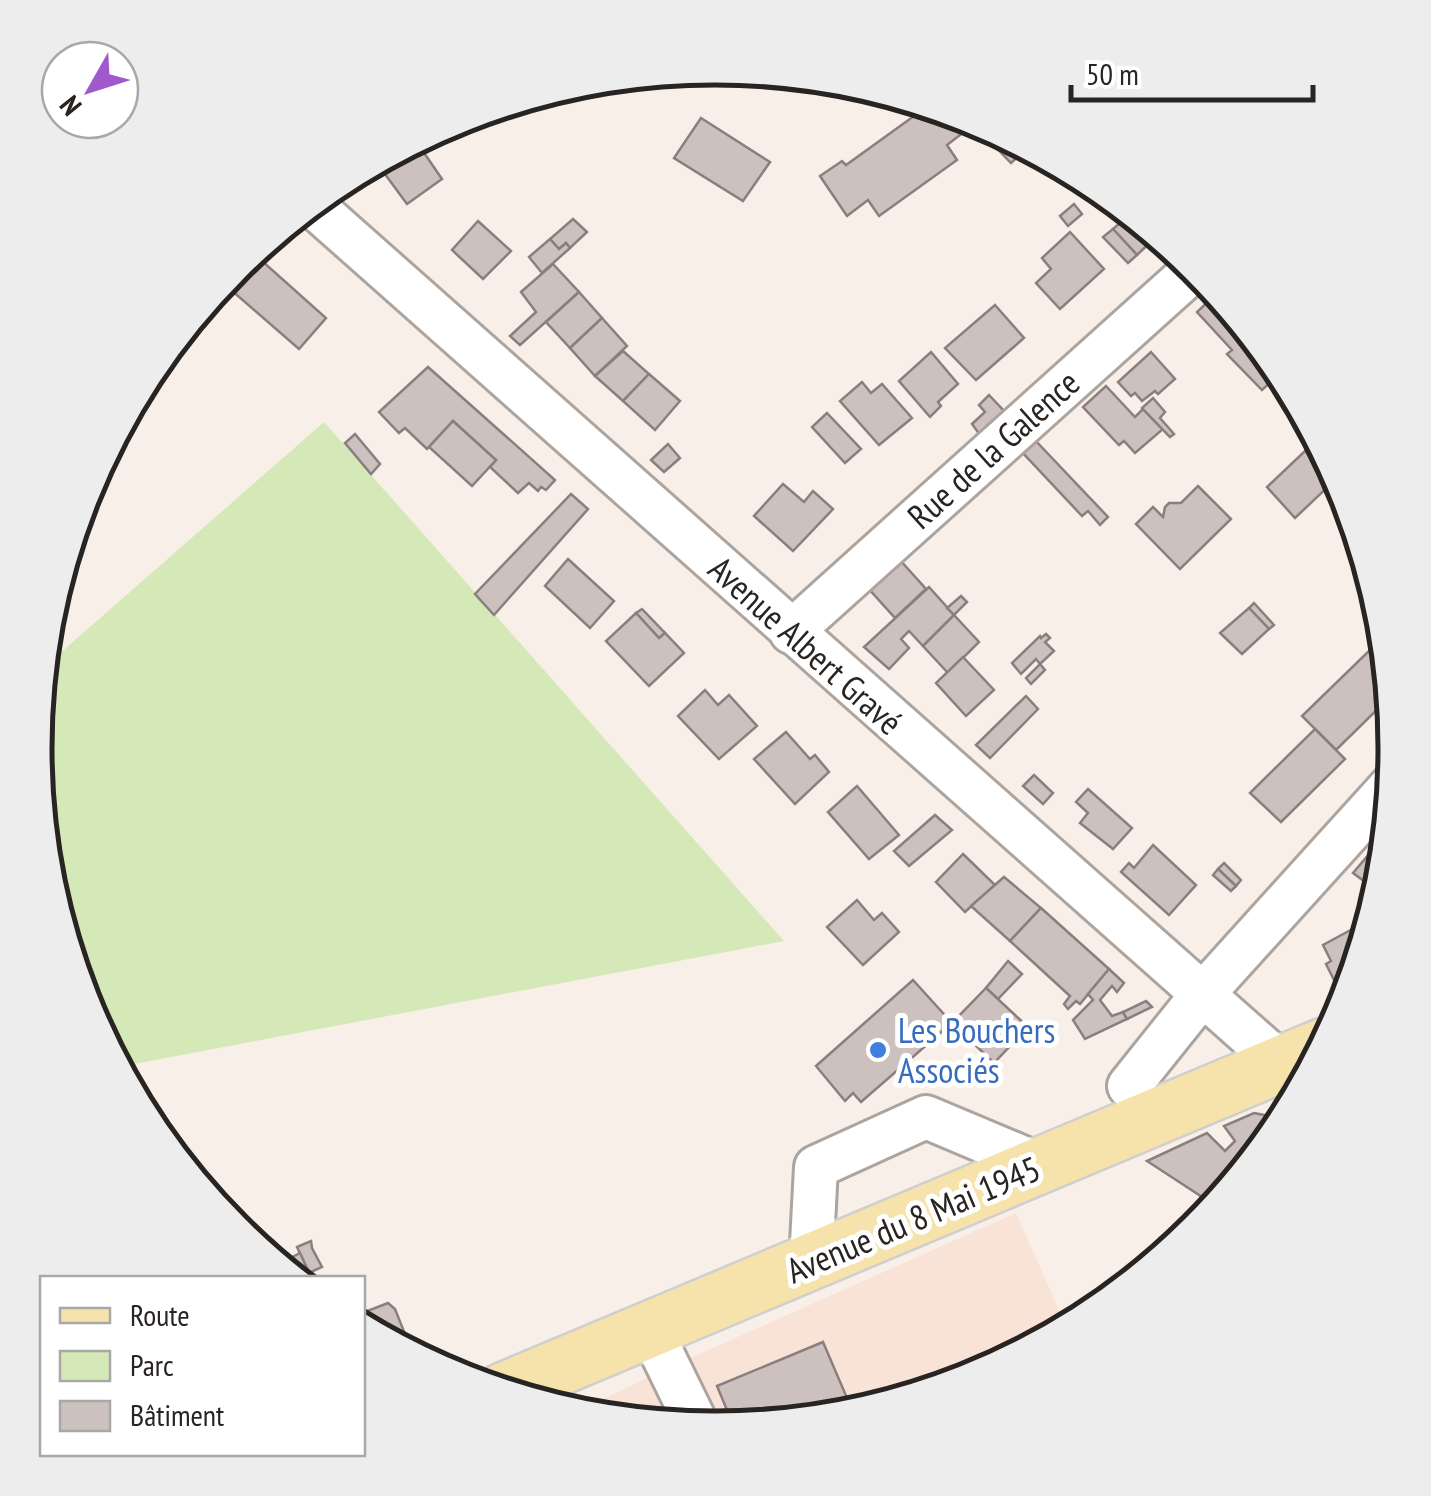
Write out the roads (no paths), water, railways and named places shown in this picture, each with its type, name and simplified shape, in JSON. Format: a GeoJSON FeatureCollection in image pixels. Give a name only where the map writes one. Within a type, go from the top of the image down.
{"type":"FeatureCollection","features":[{"type":"Feature","properties":{"kind":"main road","name":"Avenue du 8 Mai 1945"},"geometry":{"type":"LineString","coordinates":[[524,1382],[1040,1165],[1296,1068]]}},
{"type":"Feature","properties":{"kind":"street","name":"Avenue Albert Gravé"},"geometry":{"type":"LineString","coordinates":[[323,214],[1201,996],[1299,1062]]}},
{"type":"Feature","properties":{"kind":"street","name":"Rue de la Galence"},"geometry":{"type":"LineString","coordinates":[[790,632],[1184,279]]}},
{"type":"Feature","properties":{"kind":"street"},"geometry":{"type":"LineString","coordinates":[[1129,1086],[1201,996],[1376,803]]}},
{"type":"Feature","properties":{"kind":"street"},"geometry":{"type":"LineString","coordinates":[[811,1262],[816,1168],[835,1138],[926,1117],[1040,1165]]}},
{"type":"Feature","properties":{"kind":"street"},"geometry":{"type":"LineString","coordinates":[[650,1329],[690,1410]]}},
{"type":"Feature","properties":{"kind":"place","name":"Les Bouchers Associés"},"geometry":{"type":"Point","coordinates":[878,1050]}}]}
